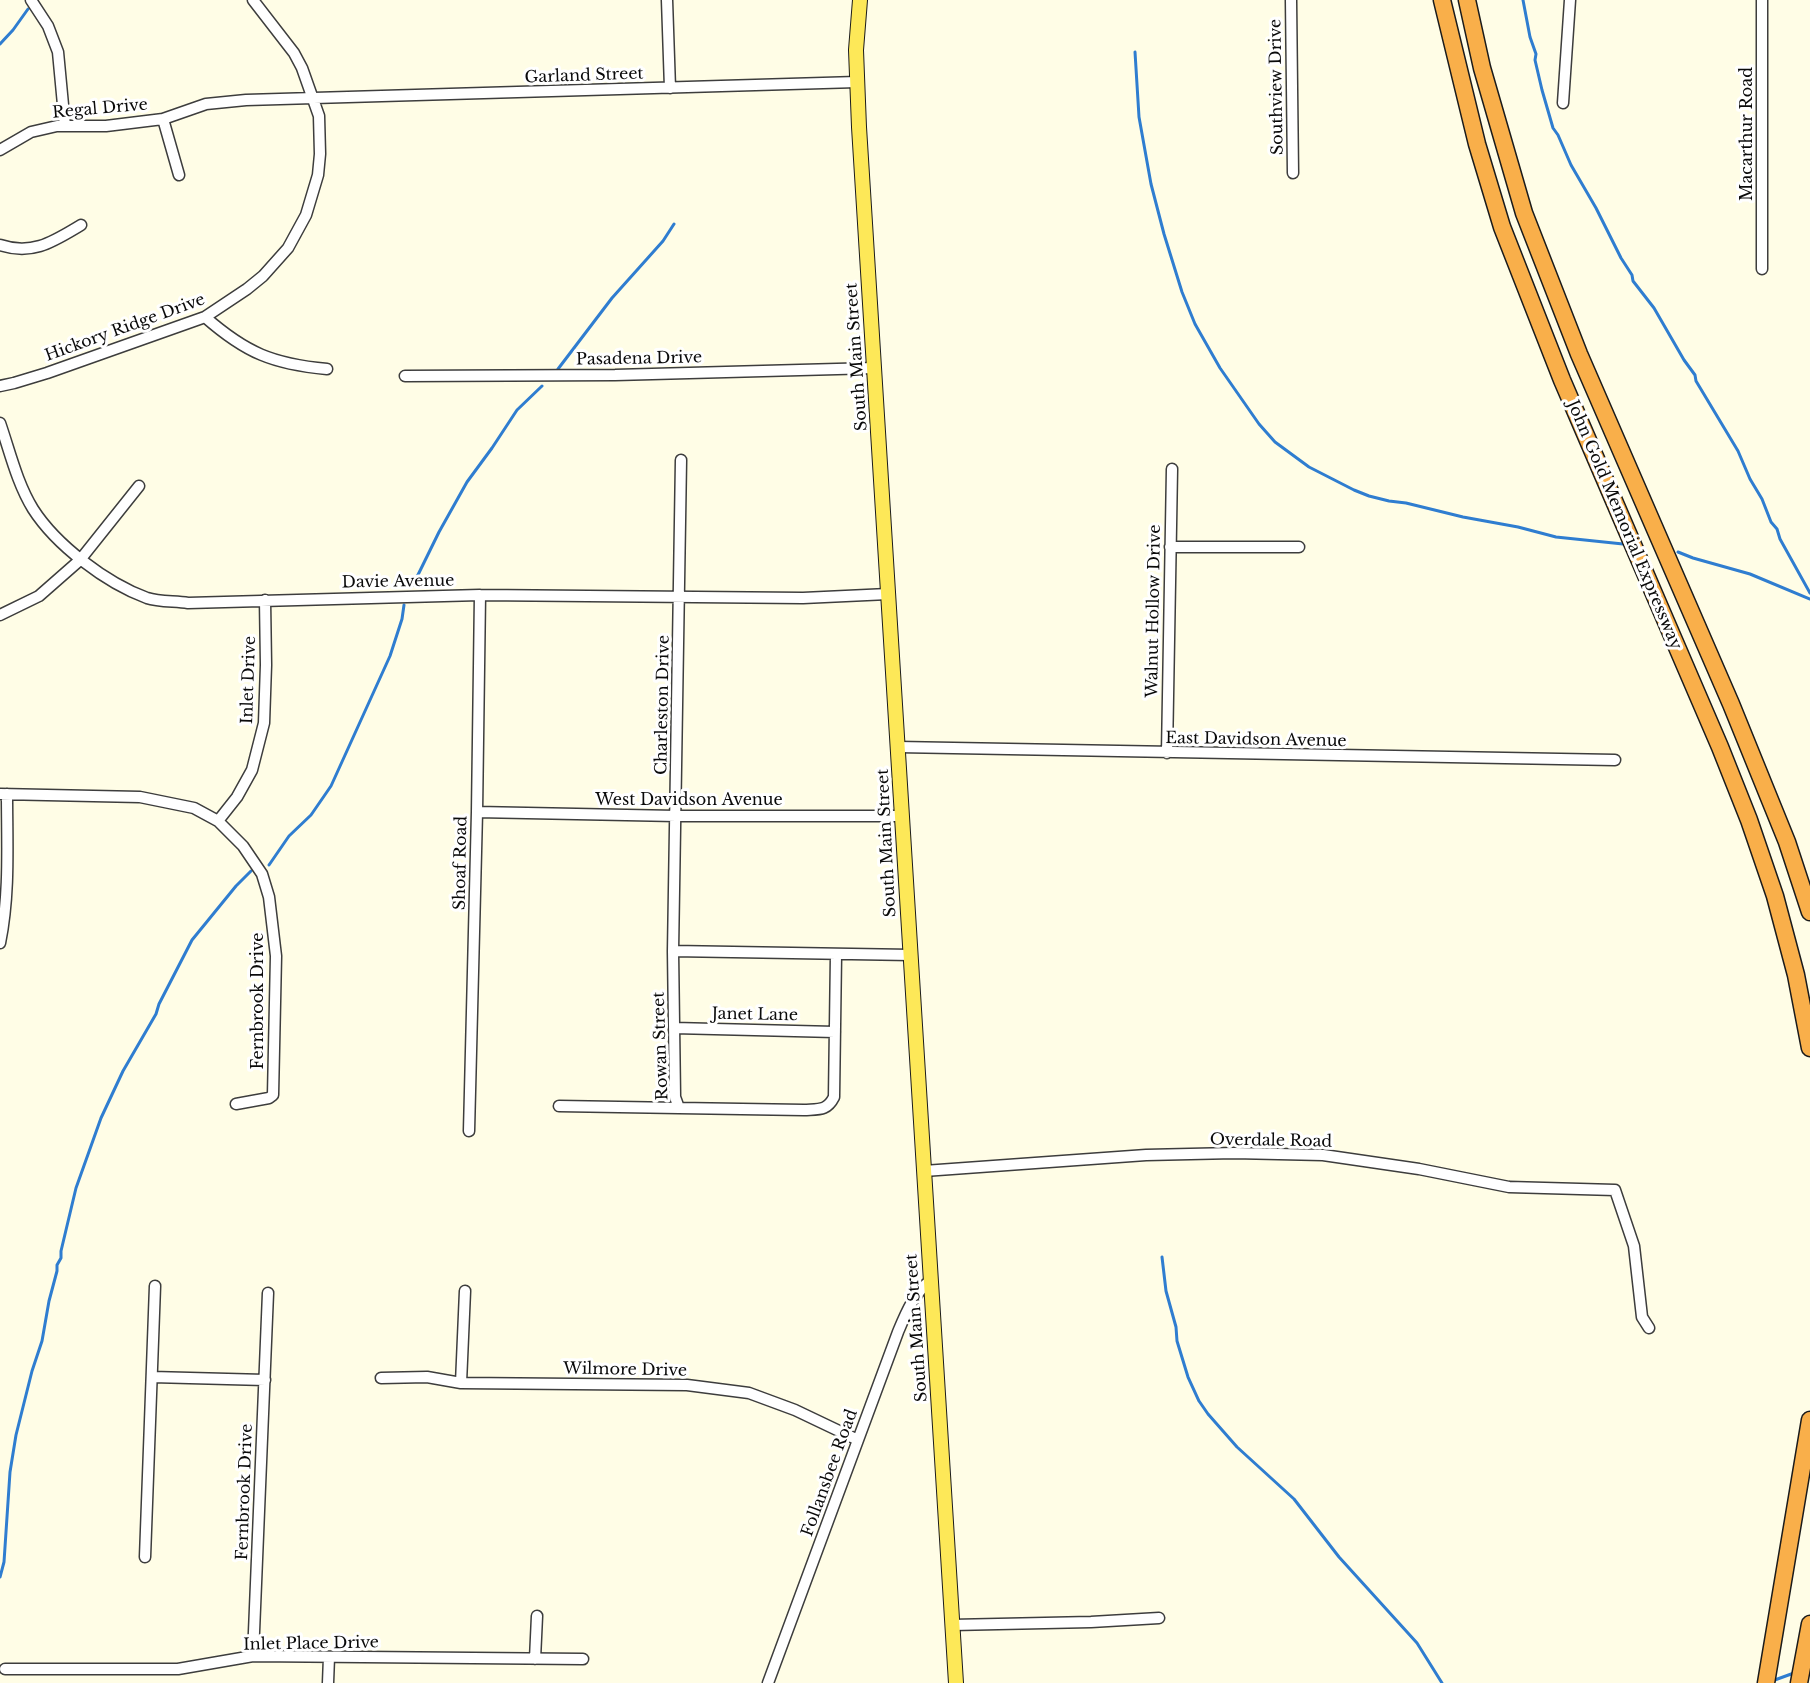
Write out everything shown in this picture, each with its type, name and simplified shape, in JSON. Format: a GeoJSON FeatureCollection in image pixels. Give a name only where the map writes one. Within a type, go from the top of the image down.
{"type":"FeatureCollection","features":[{"type":"Feature","properties":{"kind":"highway","name":"John Gold Memorial Expressway"},"geometry":{"type":"LineString","coordinates":[[1442,0],[1477,144],[1502,227],[1562,380],[1720,747],[1749,820],[1775,896],[1796,975],[1810,1048]]}},
{"type":"Feature","properties":{"kind":"highway","name":"John Gold Memorial Expressway"},"geometry":{"type":"LineString","coordinates":[[1467,0],[1482,68],[1524,213],[1579,354],[1744,736],[1787,842],[1810,912]]}},
{"type":"Feature","properties":{"kind":"highway"},"geometry":{"type":"LineString","coordinates":[[1766,1683],[1810,1420]]}},
{"type":"Feature","properties":{"kind":"highway"},"geometry":{"type":"LineString","coordinates":[[1799,1683],[1810,1623]]}},
{"type":"Feature","properties":{"kind":"main road","name":"South Main Street"},"geometry":{"type":"LineString","coordinates":[[860,0],[856,32],[857,82],[956,1683]]}},
{"type":"Feature","properties":{"kind":"street"},"geometry":{"type":"LineString","coordinates":[[31,0],[48,26],[58,52],[65,126]]}},
{"type":"Feature","properties":{"kind":"street","name":"Hickory Ridge Drive"},"geometry":{"type":"LineString","coordinates":[[0,386],[57,369],[205,317],[263,276],[288,248],[297,234],[313,195],[318,175],[319,116],[302,68],[294,53],[253,0]]}},
{"type":"Feature","properties":{"kind":"street"},"geometry":{"type":"LineString","coordinates":[[667,0],[670,88]]}},
{"type":"Feature","properties":{"kind":"street","name":"Southview Drive"},"geometry":{"type":"LineString","coordinates":[[1291,0],[1293,173]]}},
{"type":"Feature","properties":{"kind":"street"},"geometry":{"type":"LineString","coordinates":[[1563,103],[1570,0]]}},
{"type":"Feature","properties":{"kind":"street","name":"Macarthur Road"},"geometry":{"type":"LineString","coordinates":[[1762,0],[1762,269]]}},
{"type":"Feature","properties":{"kind":"street","name":"Garland Street"},"geometry":{"type":"LineString","coordinates":[[313,99],[857,82]]}},
{"type":"Feature","properties":{"kind":"street","name":"Regal Drive"},"geometry":{"type":"LineString","coordinates":[[0,150],[31,132],[65,126],[106,126],[163,119],[206,104],[246,100],[313,99]]}},
{"type":"Feature","properties":{"kind":"street"},"geometry":{"type":"LineString","coordinates":[[163,119],[179,175]]}},
{"type":"Feature","properties":{"kind":"street"},"geometry":{"type":"LineString","coordinates":[[0,245],[23,250],[40,246],[56,240],[81,225]]}},
{"type":"Feature","properties":{"kind":"street"},"geometry":{"type":"LineString","coordinates":[[205,317],[252,352],[292,364],[327,369]]}},
{"type":"Feature","properties":{"kind":"street","name":"Pasadena Drive"},"geometry":{"type":"LineString","coordinates":[[405,376],[615,375],[874,368]]}},
{"type":"Feature","properties":{"kind":"street","name":"Davie Avenue"},"geometry":{"type":"LineString","coordinates":[[0,423],[26,495],[47,526],[80,560],[110,580],[148,598],[188,603],[480,595],[803,598],[888,594]]}},
{"type":"Feature","properties":{"kind":"street","name":"Charleston Drive"},"geometry":{"type":"LineString","coordinates":[[673,951],[681,460]]}},
{"type":"Feature","properties":{"kind":"street","name":"Walnut Hollow Drive"},"geometry":{"type":"LineString","coordinates":[[1167,753],[1172,469]]}},
{"type":"Feature","properties":{"kind":"street"},"geometry":{"type":"LineString","coordinates":[[0,615],[39,596],[80,560],[139,486]]}},
{"type":"Feature","properties":{"kind":"street"},"geometry":{"type":"LineString","coordinates":[[1170,547],[1299,547]]}},
{"type":"Feature","properties":{"kind":"street","name":"Shoaf Road"},"geometry":{"type":"LineString","coordinates":[[469,1131],[480,595]]}},
{"type":"Feature","properties":{"kind":"street","name":"Inlet Drive"},"geometry":{"type":"LineString","coordinates":[[218,820],[237,797],[252,770],[264,723],[265,600]]}},
{"type":"Feature","properties":{"kind":"street","name":"East Davidson Avenue"},"geometry":{"type":"LineString","coordinates":[[898,747],[1615,760]]}},
{"type":"Feature","properties":{"kind":"street"},"geometry":{"type":"LineString","coordinates":[[0,943],[7,887],[4,794]]}},
{"type":"Feature","properties":{"kind":"street","name":"Fernbrook Drive"},"geometry":{"type":"LineString","coordinates":[[4,794],[140,797],[194,808],[218,820],[243,846],[267,885],[269,897],[276,956],[273,1095],[269,1098],[236,1104]]}},
{"type":"Feature","properties":{"kind":"street","name":"West Davidson Avenue"},"geometry":{"type":"LineString","coordinates":[[477,812],[676,816],[901,816]]}},
{"type":"Feature","properties":{"kind":"street"},"geometry":{"type":"LineString","coordinates":[[673,951],[910,955]]}},
{"type":"Feature","properties":{"kind":"street","name":"Rowan Street"},"geometry":{"type":"LineString","coordinates":[[673,951],[675,1097],[679,1108],[804,1110],[823,1109],[830,1105],[834,1097],[836,955]]}},
{"type":"Feature","properties":{"kind":"street","name":"Janet Lane"},"geometry":{"type":"LineString","coordinates":[[674,1028],[835,1032]]}},
{"type":"Feature","properties":{"kind":"street"},"geometry":{"type":"LineString","coordinates":[[559,1106],[679,1108]]}},
{"type":"Feature","properties":{"kind":"street","name":"Overdale Road"},"geometry":{"type":"LineString","coordinates":[[924,1171],[1146,1155],[1234,1153],[1323,1155],[1419,1169],[1509,1187],[1615,1190],[1634,1246],[1642,1317],[1649,1328]]}},
{"type":"Feature","properties":{"kind":"street","name":"Follansbee Road"},"geometry":{"type":"LineString","coordinates":[[768,1683],[907,1312],[918,1292],[931,1280]]}},
{"type":"Feature","properties":{"kind":"street"},"geometry":{"type":"LineString","coordinates":[[145,1557],[155,1286]]}},
{"type":"Feature","properties":{"kind":"street"},"geometry":{"type":"LineString","coordinates":[[461,1383],[465,1291]]}},
{"type":"Feature","properties":{"kind":"street","name":"Fernbrook Drive"},"geometry":{"type":"LineString","coordinates":[[253,1656],[267,1293]]}},
{"type":"Feature","properties":{"kind":"street"},"geometry":{"type":"LineString","coordinates":[[152,1377],[265,1380]]}},
{"type":"Feature","properties":{"kind":"street","name":"Wilmore Drive"},"geometry":{"type":"LineString","coordinates":[[381,1378],[427,1377],[461,1383],[687,1385],[749,1393],[795,1410],[858,1440]]}},
{"type":"Feature","properties":{"kind":"street"},"geometry":{"type":"LineString","coordinates":[[536,1659],[537,1616]]}},
{"type":"Feature","properties":{"kind":"street"},"geometry":{"type":"LineString","coordinates":[[952,1625],[1091,1622],[1159,1617]]}},
{"type":"Feature","properties":{"kind":"street","name":"Inlet Place Drive"},"geometry":{"type":"LineString","coordinates":[[5,1669],[178,1670],[253,1656],[583,1659]]}},
{"type":"Feature","properties":{"kind":"street"},"geometry":{"type":"LineString","coordinates":[[328,1683],[329,1657]]}},
{"type":"Feature","properties":{"kind":"street"},"geometry":{"type":"LineString","coordinates":[[81,1683],[82,1670]]}},
{"type":"Feature","properties":{"kind":"waterway"},"geometry":{"type":"LineString","coordinates":[[1523,0],[1542,90],[1553,128],[1632,275],[1633,281],[1654,308],[1738,451],[1771,522],[1777,529],[1780,539],[1810,593]]}},
{"type":"Feature","properties":{"kind":"waterway"},"geometry":{"type":"LineString","coordinates":[[0,44],[28,9]]}},
{"type":"Feature","properties":{"kind":"waterway"},"geometry":{"type":"LineString","coordinates":[[1135,52],[1139,117],[1151,184],[1182,292],[1195,324],[1220,368],[1259,424],[1275,442],[1309,467],[1369,496],[1556,537],[1623,544]]}},
{"type":"Feature","properties":{"kind":"waterway"},"geometry":{"type":"LineString","coordinates":[[558,369],[612,298],[663,241],[674,224]]}},
{"type":"Feature","properties":{"kind":"waterway"},"geometry":{"type":"LineString","coordinates":[[413,585],[467,482],[517,410],[542,386]]}},
{"type":"Feature","properties":{"kind":"waterway"},"geometry":{"type":"LineString","coordinates":[[1678,552],[1750,574],[1810,599]]}},
{"type":"Feature","properties":{"kind":"waterway"},"geometry":{"type":"LineString","coordinates":[[269,865],[289,836],[311,815],[331,786],[390,656],[404,605]]}},
{"type":"Feature","properties":{"kind":"waterway"},"geometry":{"type":"LineString","coordinates":[[0,1577],[4,1562],[10,1472],[16,1435],[42,1341],[49,1301],[76,1188],[101,1118],[123,1071],[156,1014],[192,940],[251,871]]}},
{"type":"Feature","properties":{"kind":"waterway"},"geometry":{"type":"LineString","coordinates":[[1162,1257],[1166,1291],[1176,1327],[1177,1341],[1188,1377],[1199,1401],[1237,1447],[1294,1499],[1339,1557],[1417,1643],[1442,1683]]}},
{"type":"Feature","properties":{"kind":"waterway"},"geometry":{"type":"LineString","coordinates":[[1772,1681],[1794,1673]]}}]}
